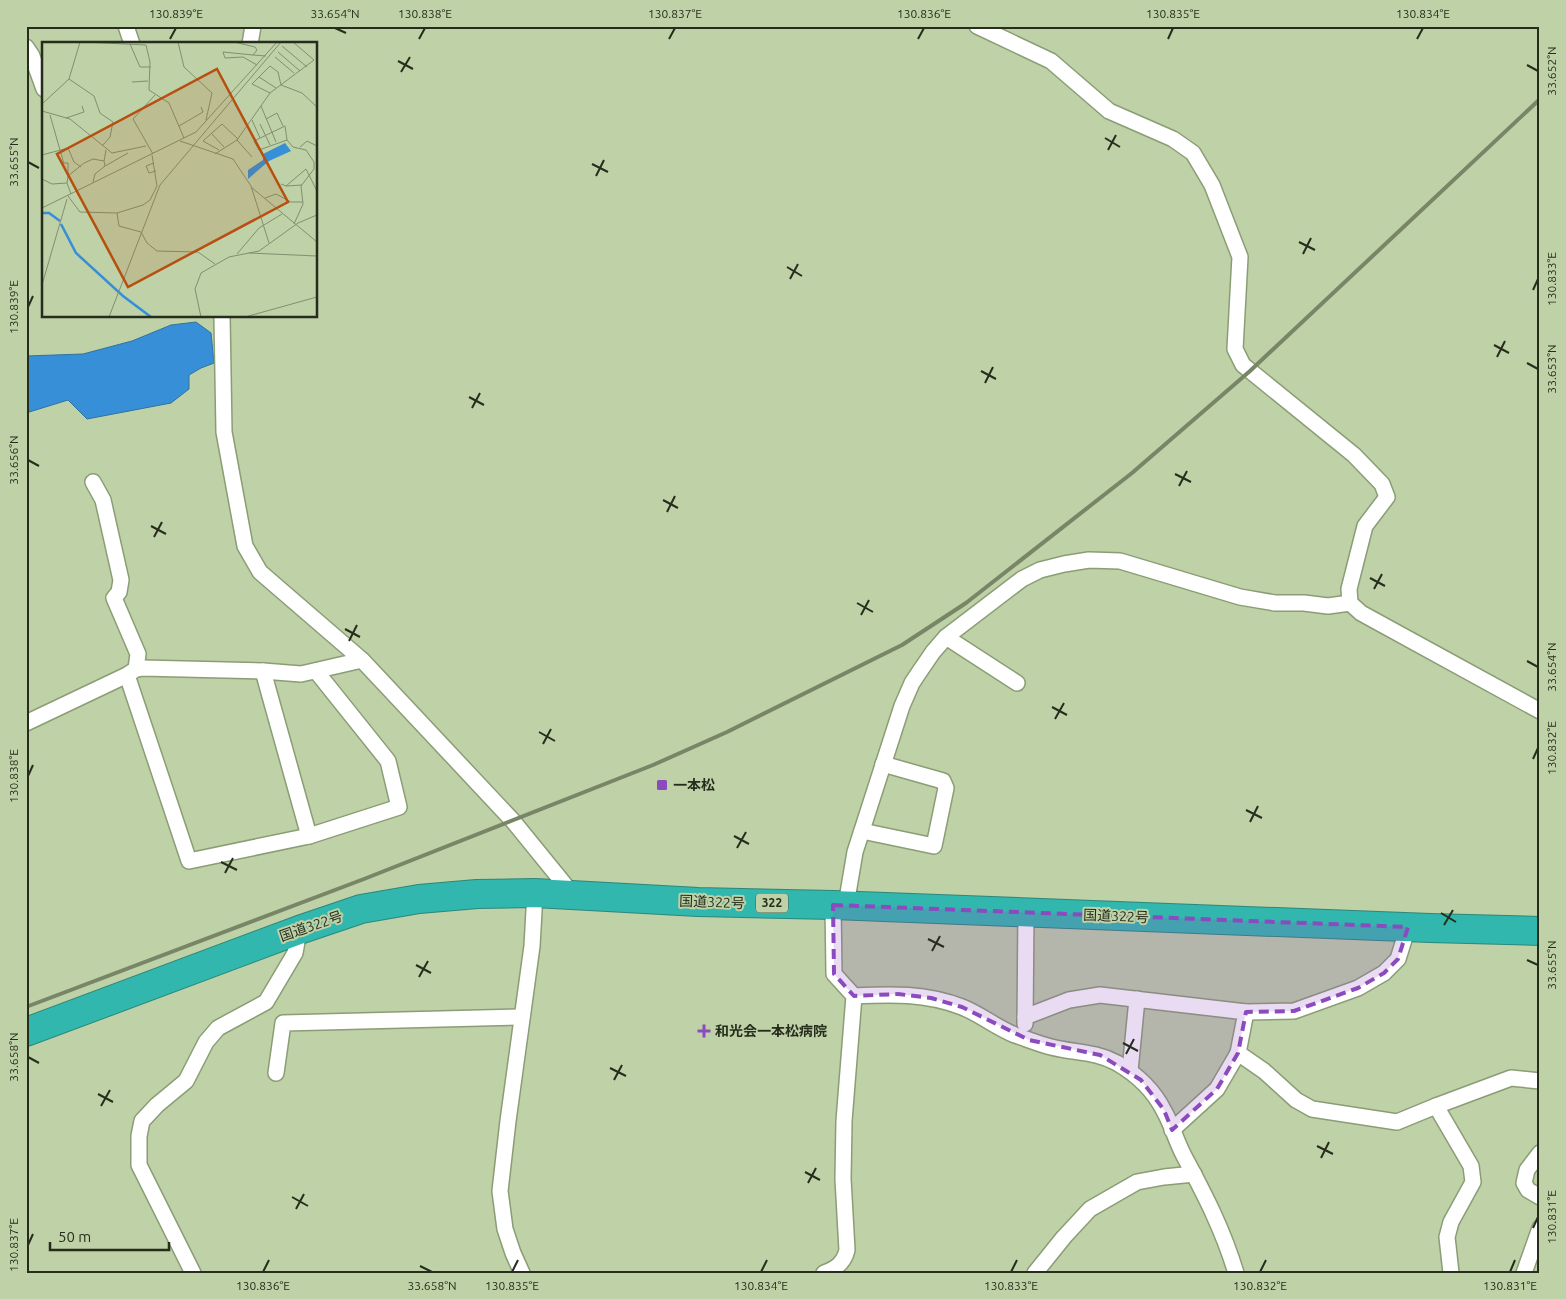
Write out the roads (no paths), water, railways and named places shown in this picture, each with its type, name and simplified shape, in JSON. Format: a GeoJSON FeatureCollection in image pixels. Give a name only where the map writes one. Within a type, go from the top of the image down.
{"type":"FeatureCollection","features":[{"type":"Feature","properties":{"kind":"highway","name":"国道322号"},"geometry":{"type":"LineString","coordinates":[[26,1032],[299,930],[361,909],[419,899],[477,894],[535,893],[698,902],[839,905],[1540,931]]}},
{"type":"Feature","properties":{"kind":"street"},"geometry":{"type":"LineString","coordinates":[[126,26],[131,42]]}},
{"type":"Feature","properties":{"kind":"street"},"geometry":{"type":"LineString","coordinates":[[250,42],[253,26]]}},
{"type":"Feature","properties":{"kind":"street"},"geometry":{"type":"LineString","coordinates":[[977,26],[1050,61],[1109,111],[1173,139],[1193,153],[1212,185],[1240,257],[1235,348],[1243,365],[1354,455],[1382,484],[1387,497],[1365,526],[1349,588],[1350,603],[1361,614],[1540,711]]}},
{"type":"Feature","properties":{"kind":"street"},"geometry":{"type":"LineString","coordinates":[[26,48],[32,56],[42,83]]}},
{"type":"Feature","properties":{"kind":"street"},"geometry":{"type":"LineString","coordinates":[[222,318],[224,432],[245,546],[260,572],[362,660],[514,821],[574,896]]}},
{"type":"Feature","properties":{"kind":"street"},"geometry":{"type":"LineString","coordinates":[[93,482],[103,500],[121,580],[118,592],[114,598],[138,654],[132,672],[189,862],[308,836],[399,807],[388,761],[316,670]]}},
{"type":"Feature","properties":{"kind":"street"},"geometry":{"type":"LineString","coordinates":[[824,1273],[834,1270],[840,1264],[846,1256],[847,1250],[842,1179],[844,1122],[854,996],[834,974],[839,905],[902,706],[912,683],[933,652],[946,637],[1022,579],[1040,570],[1089,560],[1120,561],[1240,597],[1275,603],[1304,603],[1328,606],[1350,603]]}},
{"type":"Feature","properties":{"kind":"street"},"geometry":{"type":"LineString","coordinates":[[946,637],[1017,683]]}},
{"type":"Feature","properties":{"kind":"street"},"geometry":{"type":"LineString","coordinates":[[26,723],[142,668],[263,671],[301,674],[362,660]]}},
{"type":"Feature","properties":{"kind":"street"},"geometry":{"type":"LineString","coordinates":[[263,671],[308,836]]}},
{"type":"Feature","properties":{"kind":"street"},"geometry":{"type":"LineString","coordinates":[[862,831],[934,846],[946,788],[943,781],[883,764]]}},
{"type":"Feature","properties":{"kind":"street"},"geometry":{"type":"LineString","coordinates":[[522,1273],[505,1230],[500,1191],[532,946],[535,893]]}},
{"type":"Feature","properties":{"kind":"street"},"geometry":{"type":"LineString","coordinates":[[1025,1038],[1026,912]]}},
{"type":"Feature","properties":{"kind":"street"},"geometry":{"type":"LineString","coordinates":[[1025,1017],[1069,1000],[1100,996],[1246,1012],[1294,1011],[1358,988],[1384,973],[1398,958],[1408,927]]}},
{"type":"Feature","properties":{"kind":"street"},"geometry":{"type":"LineString","coordinates":[[193,1273],[140,1165],[138,1136],[142,1121],[157,1105],[186,1081],[206,1042],[218,1028],[266,1002],[295,953],[299,930]]}},
{"type":"Feature","properties":{"kind":"street"},"geometry":{"type":"LineString","coordinates":[[854,996],[898,994],[931,998],[962,1007],[1011,1033],[1052,1047],[1100,1055],[1130,1071],[1141,1080],[1164,1110],[1226,1239],[1236,1273]]}},
{"type":"Feature","properties":{"kind":"street"},"geometry":{"type":"LineString","coordinates":[[1130,1071],[1137,999]]}},
{"type":"Feature","properties":{"kind":"street"},"geometry":{"type":"LineString","coordinates":[[1172,1130],[1217,1089],[1238,1052],[1246,1012]]}},
{"type":"Feature","properties":{"kind":"street"},"geometry":{"type":"LineString","coordinates":[[276,1073],[282,1024],[522,1017]]}},
{"type":"Feature","properties":{"kind":"street"},"geometry":{"type":"LineString","coordinates":[[1238,1052],[1264,1071],[1296,1100],[1312,1109],[1397,1122],[1511,1078],[1540,1081]]}},
{"type":"Feature","properties":{"kind":"street"},"geometry":{"type":"LineString","coordinates":[[1436,1106],[1471,1166],[1473,1182],[1451,1222],[1447,1237],[1451,1273]]}},
{"type":"Feature","properties":{"kind":"street"},"geometry":{"type":"LineString","coordinates":[[1540,1153],[1526,1170],[1524,1183],[1528,1190],[1540,1197]]}},
{"type":"Feature","properties":{"kind":"street"},"geometry":{"type":"LineString","coordinates":[[1035,1273],[1090,1209],[1137,1182],[1194,1174]]}},
{"type":"Feature","properties":{"kind":"street"},"geometry":{"type":"LineString","coordinates":[[1524,1273],[1540,1228]]}},
{"type":"Feature","properties":{"kind":"water"},"geometry":{"type":"Polygon","coordinates":[[[196,322],[211,333],[214,363],[189,375],[189,389],[171,403],[87,419],[68,400],[26,413],[26,356],[83,354],[132,341],[171,325],[196,322]]]}},
{"type":"Feature","properties":{"kind":"railway"},"geometry":{"type":"LineString","coordinates":[[26,1007],[364,879],[653,765],[727,732],[902,645],[966,603],[1132,473],[1250,371],[1540,99]]}},
{"type":"Feature","properties":{"kind":"place","name":"一本松"},"geometry":{"type":"Point","coordinates":[662,785]}},
{"type":"Feature","properties":{"kind":"place","name":"和光会一本松病院"},"geometry":{"type":"Point","coordinates":[704,1031]}}]}
